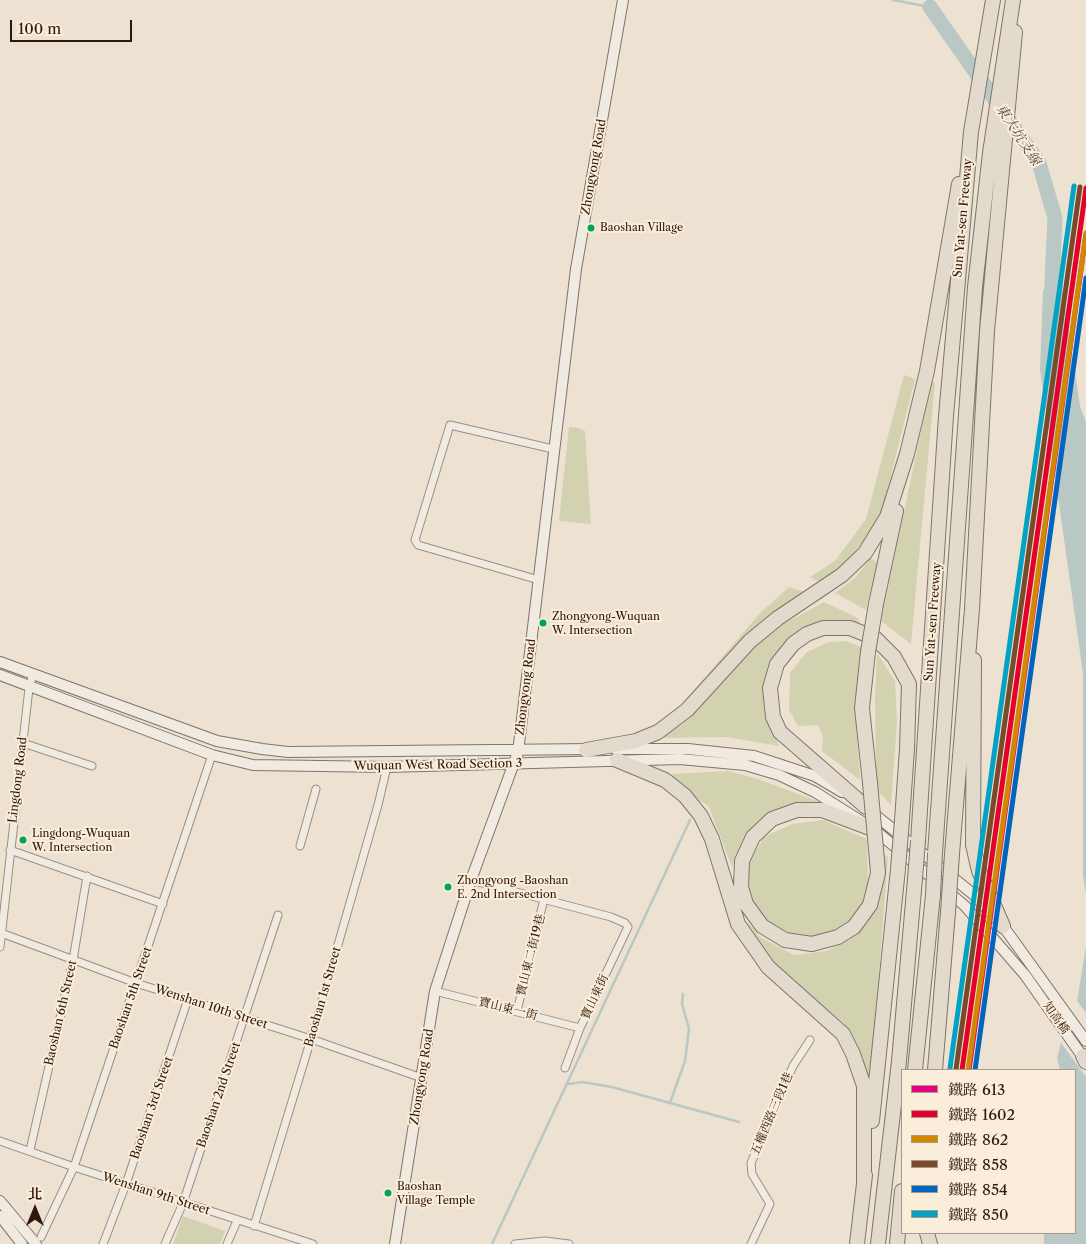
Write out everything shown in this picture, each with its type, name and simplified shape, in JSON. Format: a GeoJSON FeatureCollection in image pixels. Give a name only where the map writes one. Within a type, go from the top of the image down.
{"type":"FeatureCollection","features":[{"type":"Feature","properties":{"kind":"highway","name":"Sun Yat-sen Freeway"},"geometry":{"type":"LineString","coordinates":[[878,1244],[899,1061],[915,878],[946,426],[971,132],[993,0]]}},
{"type":"Feature","properties":{"kind":"highway","name":"Sun Yat-sen Freeway"},"geometry":{"type":"LineString","coordinates":[[915,1069],[933,895],[975,287],[996,155],[1002,66],[1014,0]]}},
{"type":"Feature","properties":{"kind":"highway"},"geometry":{"type":"LineString","coordinates":[[935,1069],[972,609],[996,155],[1011,80],[1015,44],[1014,0]]}},
{"type":"Feature","properties":{"kind":"highway"},"geometry":{"type":"LineString","coordinates":[[875,830],[822,810],[797,810],[772,819],[753,837],[742,860],[741,887],[746,904],[762,926],[785,940],[812,944],[838,937],[854,927],[870,905],[878,873],[876,849],[870,783],[862,708],[868,652],[907,454],[927,371],[954,207],[971,132]]}},
{"type":"Feature","properties":{"kind":"highway"},"geometry":{"type":"LineString","coordinates":[[586,750],[636,741],[658,732],[687,710],[750,641],[855,566],[865,554],[887,516],[907,454]]}},
{"type":"Feature","properties":{"kind":"highway"},"geometry":{"type":"LineString","coordinates":[[972,609],[974,674],[973,845],[979,871],[1003,926]]}},
{"type":"Feature","properties":{"kind":"highway"},"geometry":{"type":"LineString","coordinates":[[857,1244],[898,868],[908,749],[909,684],[894,657],[875,638],[850,628],[824,628],[807,634],[793,644],[777,664],[770,688],[772,718],[780,732],[866,807]]}},
{"type":"Feature","properties":{"kind":"highway"},"geometry":{"type":"LineString","coordinates":[[617,760],[665,780],[686,796],[702,816],[712,839],[738,924],[768,967],[843,1034],[853,1054],[864,1086],[864,1182]]}},
{"type":"Feature","properties":{"kind":"highway"},"geometry":{"type":"LineString","coordinates":[[897,1244],[901,1202]]}},
{"type":"Feature","properties":{"kind":"main road","name":"Zhongyong Road"},"geometry":{"type":"LineString","coordinates":[[395,1244],[435,991],[471,880],[518,752],[576,269],[623,0]]}},
{"type":"Feature","properties":{"kind":"main road","name":"Wuquan West Road Section 3"},"geometry":{"type":"LineString","coordinates":[[0,662],[94,694],[217,741],[262,749],[288,752],[518,752],[688,749],[754,756],[815,776],[866,807],[957,880],[1003,926],[1030,973]]}},
{"type":"Feature","properties":{"kind":"main road","name":"Wuquan West Road Section 3"},"geometry":{"type":"LineString","coordinates":[[0,675],[29,688],[212,756],[253,765],[387,767],[680,759],[745,765],[779,775],[815,792],[875,830],[965,906],[1030,973]]}},
{"type":"Feature","properties":{"kind":"main road","name":"知高橋"},"geometry":{"type":"LineString","coordinates":[[1030,973],[1086,1041]]}},
{"type":"Feature","properties":{"kind":"main road","name":"知高橋"},"geometry":{"type":"LineString","coordinates":[[1030,973],[1085,1060]]}},
{"type":"Feature","properties":{"kind":"main road"},"geometry":{"type":"LineString","coordinates":[[0,1201],[39,1240]]}},
{"type":"Feature","properties":{"kind":"main road"},"geometry":{"type":"LineString","coordinates":[[0,1216],[22,1244]]}},
{"type":"Feature","properties":{"kind":"street"},"geometry":{"type":"LineString","coordinates":[[539,580],[418,545],[416,540],[450,425],[553,449]]}},
{"type":"Feature","properties":{"kind":"street","name":"Lingdong Road"},"geometry":{"type":"LineString","coordinates":[[0,947],[29,688],[33,674]]}},
{"type":"Feature","properties":{"kind":"street"},"geometry":{"type":"LineString","coordinates":[[23,743],[92,766]]}},
{"type":"Feature","properties":{"kind":"street","name":"Baoshan 5th Street"},"geometry":{"type":"LineString","coordinates":[[39,1240],[74,1167],[212,756]]}},
{"type":"Feature","properties":{"kind":"street","name":"Baoshan 1st Street"},"geometry":{"type":"LineString","coordinates":[[254,1226],[311,1039],[378,805],[387,767]]}},
{"type":"Feature","properties":{"kind":"street"},"geometry":{"type":"LineString","coordinates":[[300,846],[316,789]]}},
{"type":"Feature","properties":{"kind":"street"},"geometry":{"type":"LineString","coordinates":[[10,850],[163,904]]}},
{"type":"Feature","properties":{"kind":"street","name":"Baoshan 6th Street"},"geometry":{"type":"LineString","coordinates":[[30,1150],[74,960],[87,876]]}},
{"type":"Feature","properties":{"kind":"street"},"geometry":{"type":"LineString","coordinates":[[471,880],[544,899]]}},
{"type":"Feature","properties":{"kind":"street","name":"寶山東街"},"geometry":{"type":"LineString","coordinates":[[544,899],[611,917],[626,923],[628,927],[580,1028],[565,1068]]}},
{"type":"Feature","properties":{"kind":"street","name":"寶山東二街19巷"},"geometry":{"type":"LineString","coordinates":[[517,1011],[544,899]]}},
{"type":"Feature","properties":{"kind":"street","name":"Baoshan 2nd Street"},"geometry":{"type":"LineString","coordinates":[[165,1244],[183,1203],[278,915]]}},
{"type":"Feature","properties":{"kind":"street","name":"Wenshan 10th Street"},"geometry":{"type":"LineString","coordinates":[[1,933],[136,983],[311,1039],[422,1078]]}},
{"type":"Feature","properties":{"kind":"street","name":"寶山東一街"},"geometry":{"type":"LineString","coordinates":[[435,991],[580,1028]]}},
{"type":"Feature","properties":{"kind":"street","name":"Baoshan 3rd Street"},"geometry":{"type":"LineString","coordinates":[[103,1244],[126,1184],[188,1000]]}},
{"type":"Feature","properties":{"kind":"street","name":"五權西路三段1巷"},"geometry":{"type":"LineString","coordinates":[[751,1244],[770,1204],[752,1174],[751,1163],[793,1066],[810,1040]]}},
{"type":"Feature","properties":{"kind":"street","name":"Wenshan 9th Street"},"geometry":{"type":"LineString","coordinates":[[0,1140],[74,1167],[313,1244]]}},
{"type":"Feature","properties":{"kind":"street"},"geometry":{"type":"LineString","coordinates":[[227,1244],[237,1221]]}},
{"type":"Feature","properties":{"kind":"street"},"geometry":{"type":"LineString","coordinates":[[515,1244],[546,1241],[569,1244]]}},
{"type":"Feature","properties":{"kind":"green space"},"geometry":{"type":"Polygon","coordinates":[[[904,375],[915,379],[879,523],[832,578],[823,584],[810,577],[835,561],[866,519],[904,375]]]}},
{"type":"Feature","properties":{"kind":"green space"},"geometry":{"type":"Polygon","coordinates":[[[935,382],[911,644],[881,621],[931,383],[935,382]]]}},
{"type":"Feature","properties":{"kind":"green space"},"geometry":{"type":"Polygon","coordinates":[[[569,427],[585,431],[591,524],[559,521],[569,427]]]}},
{"type":"Feature","properties":{"kind":"green space"},"geometry":{"type":"Polygon","coordinates":[[[871,558],[877,563],[866,610],[835,593],[855,578],[871,558]]]}},
{"type":"Feature","properties":{"kind":"green space"},"geometry":{"type":"Polygon","coordinates":[[[789,587],[808,593],[693,695],[694,690],[760,613],[789,587]]]}},
{"type":"Feature","properties":{"kind":"green space"},"geometry":{"type":"Polygon","coordinates":[[[824,602],[858,618],[860,624],[814,625],[773,658],[766,693],[767,718],[779,746],[727,737],[661,738],[688,720],[734,664],[780,626],[824,602]]]}},
{"type":"Feature","properties":{"kind":"green space"},"geometry":{"type":"Polygon","coordinates":[[[846,641],[861,647],[855,711],[860,780],[822,751],[823,736],[818,725],[798,726],[789,710],[790,673],[807,652],[829,642],[846,641]]]}},
{"type":"Feature","properties":{"kind":"green space"},"geometry":{"type":"Polygon","coordinates":[[[877,653],[895,681],[897,723],[891,805],[876,789],[875,699],[877,653]]]}},
{"type":"Feature","properties":{"kind":"green space"},"geometry":{"type":"Polygon","coordinates":[[[728,771],[758,779],[819,802],[784,808],[748,834],[732,867],[709,807],[672,780],[672,774],[728,771]]]}},
{"type":"Feature","properties":{"kind":"green space"},"geometry":{"type":"Polygon","coordinates":[[[823,820],[867,839],[868,888],[862,909],[844,926],[820,936],[794,939],[767,927],[752,900],[748,879],[750,860],[764,837],[792,824],[823,820]]]}},
{"type":"Feature","properties":{"kind":"green space"},"geometry":{"type":"Polygon","coordinates":[[[885,855],[888,857],[870,1089],[857,1044],[843,1022],[789,980],[754,937],[747,921],[760,937],[794,955],[826,951],[849,940],[867,923],[877,905],[885,855]]]}},
{"type":"Feature","properties":{"kind":"green space"},"geometry":{"type":"Polygon","coordinates":[[[183,1216],[225,1231],[220,1244],[173,1244],[183,1216]]]}},
{"type":"Feature","properties":{"kind":"shaded area"},"geometry":{"type":"Polygon","coordinates":[[[1061,279],[1080,406],[1086,422],[1086,894],[1083,876],[1083,673],[1040,370],[1043,291],[1061,279]]]}},
{"type":"Feature","properties":{"kind":"shaded area"},"geometry":{"type":"Polygon","coordinates":[[[1086,946],[1086,1244],[1044,1244],[1044,1234],[1076,1234],[1076,1069],[1060,1069],[1057,1058],[1066,1024],[1076,1008],[1086,946]]]}},
{"type":"Feature","properties":{"kind":"pier"},"geometry":{"type":"Polygon","coordinates":[[[1075,998],[1086,1013],[1086,1077],[1059,1040],[1075,998]]]}},
{"type":"Feature","properties":{"kind":"waterway"},"geometry":{"type":"LineString","coordinates":[[893,0],[930,7],[929,0]]}},
{"type":"Feature","properties":{"kind":"waterway","name":"東大坑支線"},"geometry":{"type":"LineString","coordinates":[[930,7],[1039,163],[1055,218],[1051,304]]}},
{"type":"Feature","properties":{"kind":"waterway"},"geometry":{"type":"LineString","coordinates":[[492,1244],[690,820]]}},
{"type":"Feature","properties":{"kind":"waterway"},"geometry":{"type":"LineString","coordinates":[[670,1103],[685,1061],[689,1029],[682,1004],[683,994]]}},
{"type":"Feature","properties":{"kind":"waterway"},"geometry":{"type":"LineString","coordinates":[[569,1084],[582,1082],[612,1087],[739,1122]]}},
{"type":"Feature","properties":{"kind":"rail line","name":"850"},"geometry":{"type":"LineString","coordinates":[[950,1068],[1074,186]]}},
{"type":"Feature","properties":{"kind":"rail line","name":"858"},"geometry":{"type":"LineString","coordinates":[[956,1069],[1080,187]]}},
{"type":"Feature","properties":{"kind":"rail line","name":"1602"},"geometry":{"type":"LineString","coordinates":[[962,1069],[1086,188]]}},
{"type":"Feature","properties":{"kind":"rail line","name":"862"},"geometry":{"type":"LineString","coordinates":[[968,1069],[1086,233]]}},
{"type":"Feature","properties":{"kind":"rail line","name":"613"},"geometry":{"type":"LineString","coordinates":[[969,1069],[1086,234]]}},
{"type":"Feature","properties":{"kind":"rail line","name":"854"},"geometry":{"type":"LineString","coordinates":[[975,1069],[1086,278]]}},
{"type":"Feature","properties":{"kind":"place","name":"Baoshan Village"},"geometry":{"type":"Point","coordinates":[591,228]}},
{"type":"Feature","properties":{"kind":"place","name":"Zhongyong-Wuquan W. Intersection"},"geometry":{"type":"Point","coordinates":[543,623]}},
{"type":"Feature","properties":{"kind":"place","name":"Lingdong-Wuquan W. Intersection"},"geometry":{"type":"Point","coordinates":[23,840]}},
{"type":"Feature","properties":{"kind":"place","name":"Zhongyong -Baoshan E. 2nd Intersection"},"geometry":{"type":"Point","coordinates":[448,887]}},
{"type":"Feature","properties":{"kind":"place","name":"Baoshan Village Temple"},"geometry":{"type":"Point","coordinates":[388,1193]}}]}
